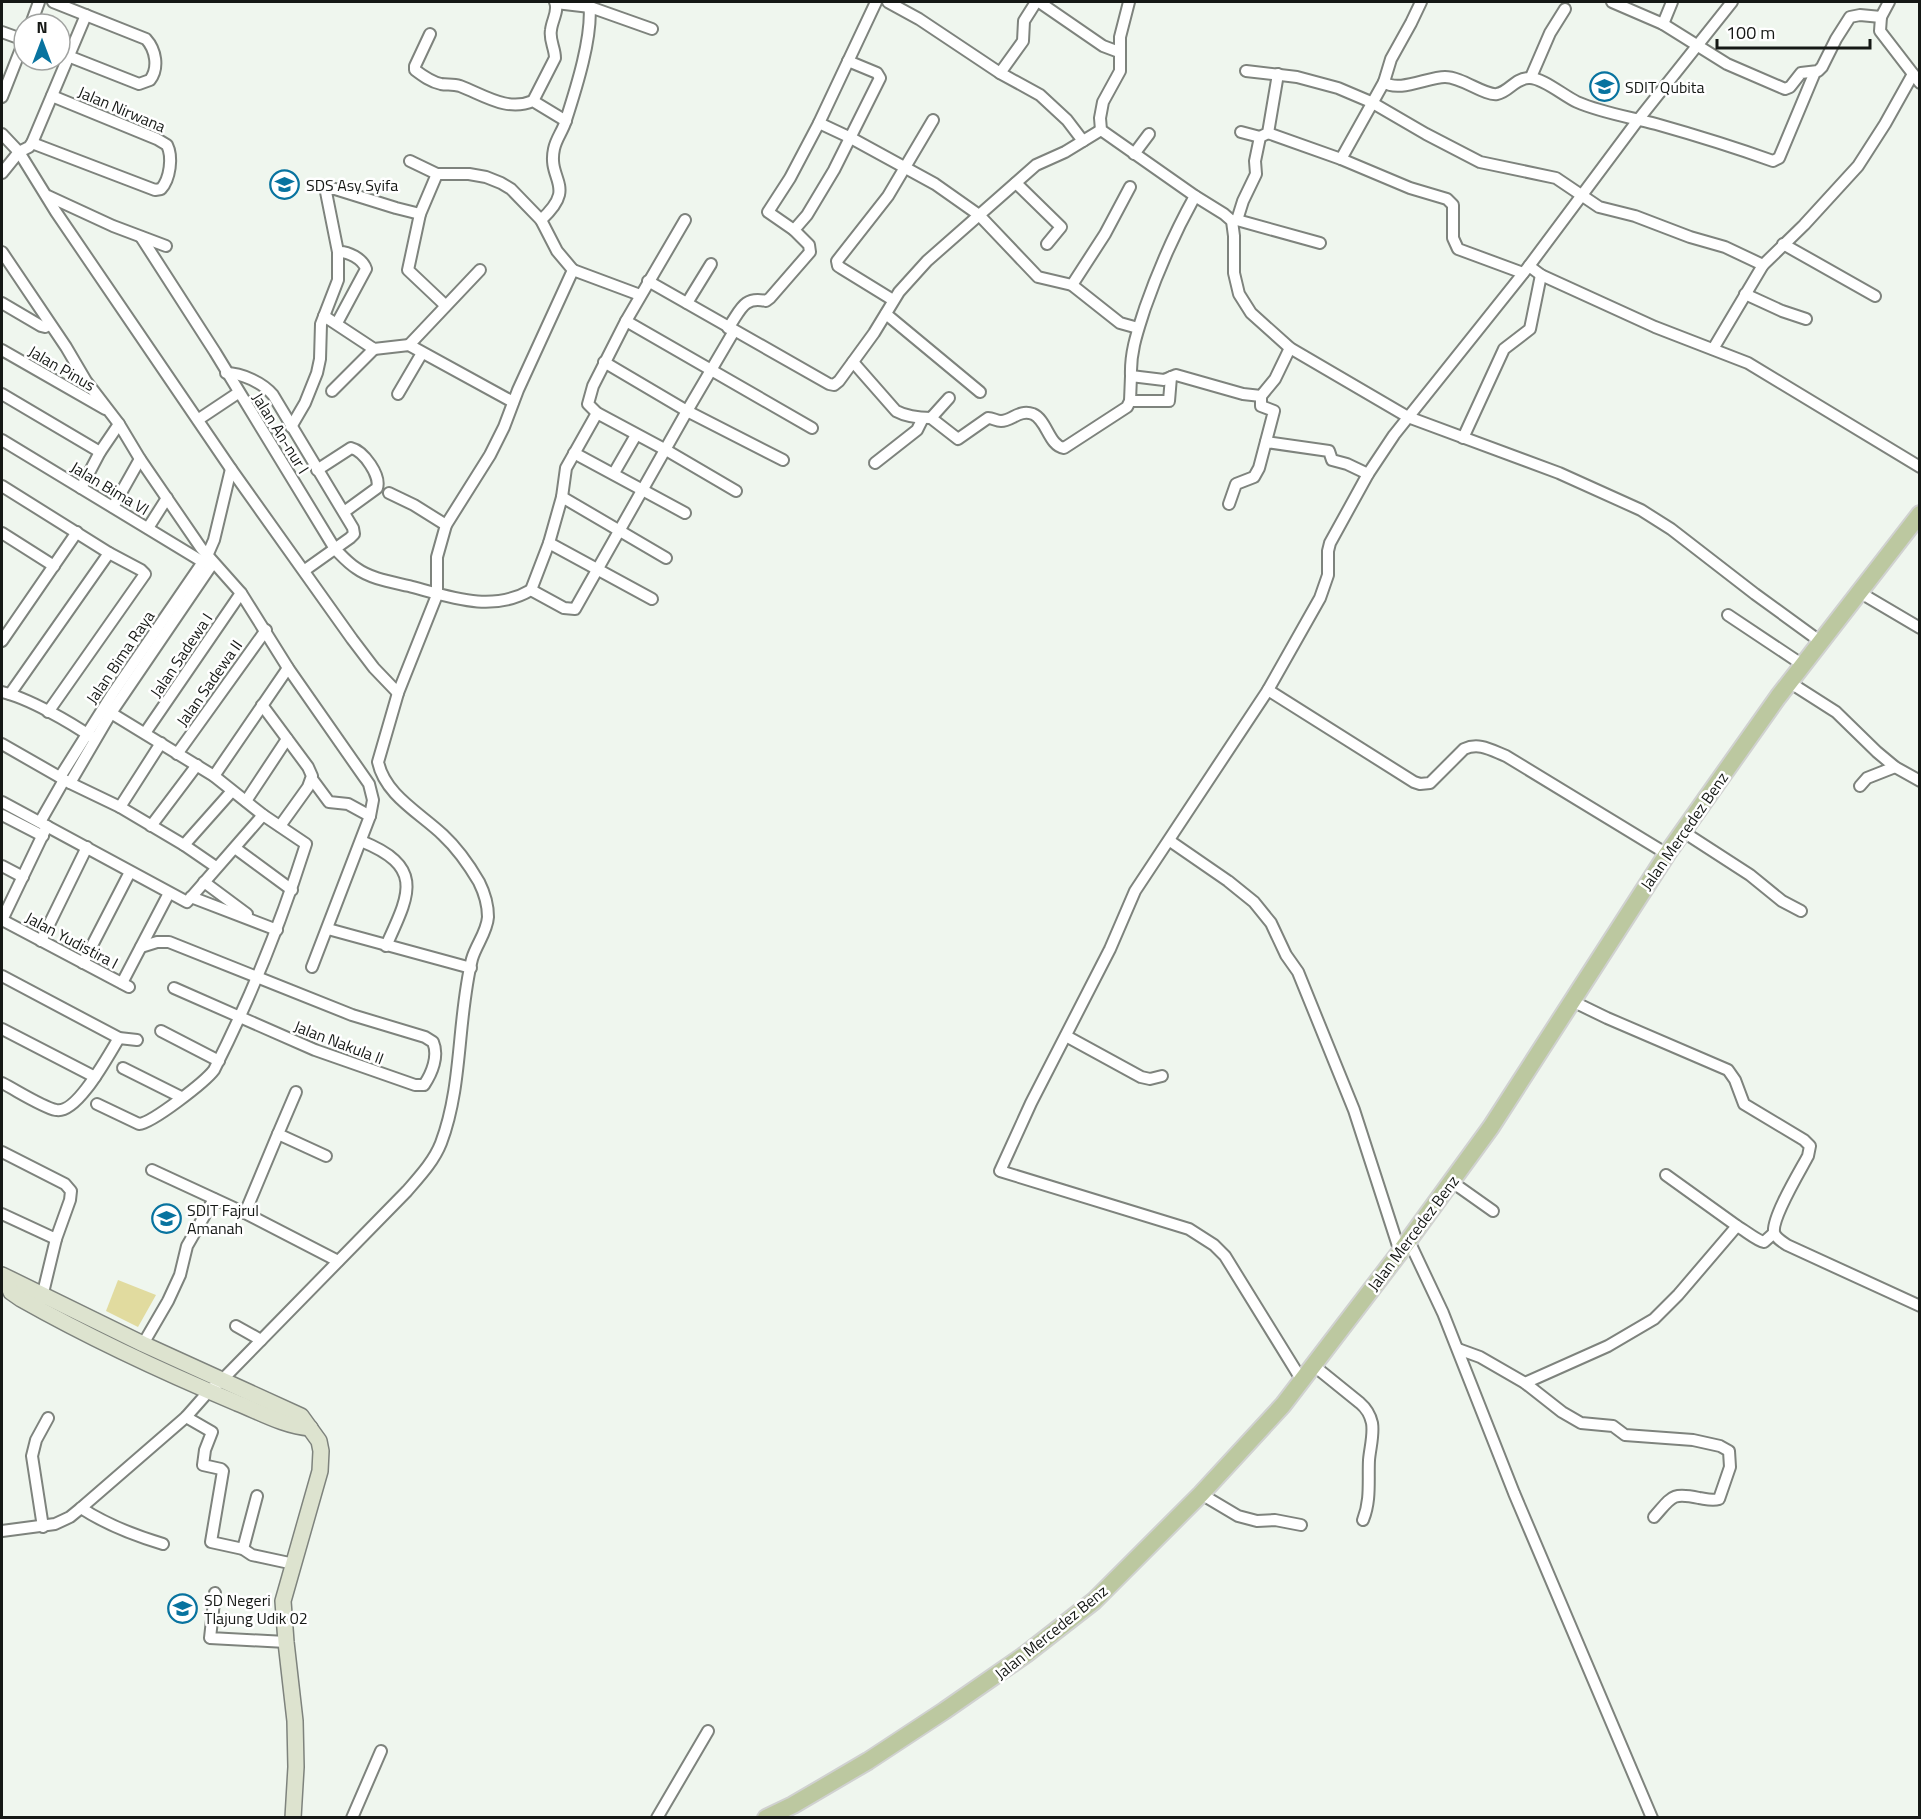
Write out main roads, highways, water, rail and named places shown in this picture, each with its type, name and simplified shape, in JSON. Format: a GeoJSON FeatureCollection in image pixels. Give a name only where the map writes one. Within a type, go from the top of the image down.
{"type":"FeatureCollection","features":[{"type":"Feature","properties":{"kind":"main road","name":"Jalan Mercedez Benz"},"geometry":{"type":"LineString","coordinates":[[766,1818],[793,1805],[868,1761],[987,1682],[1094,1601],[1201,1494],[1283,1405],[1404,1247],[1491,1127],[1682,831],[1789,682],[1920,514]]}},
{"type":"Feature","properties":{"kind":"place","name":"SDIT Qubita"},"geometry":{"type":"Point","coordinates":[1604,87]}},
{"type":"Feature","properties":{"kind":"place","name":"SDS Asy Syifa"},"geometry":{"type":"Point","coordinates":[285,185]}},
{"type":"Feature","properties":{"kind":"place","name":"SDIT Fajrul Amanah"},"geometry":{"type":"Point","coordinates":[166,1219]}},
{"type":"Feature","properties":{"kind":"place","name":"SD Negeri Tlajung Udik 02"},"geometry":{"type":"Point","coordinates":[183,1609]}}]}
